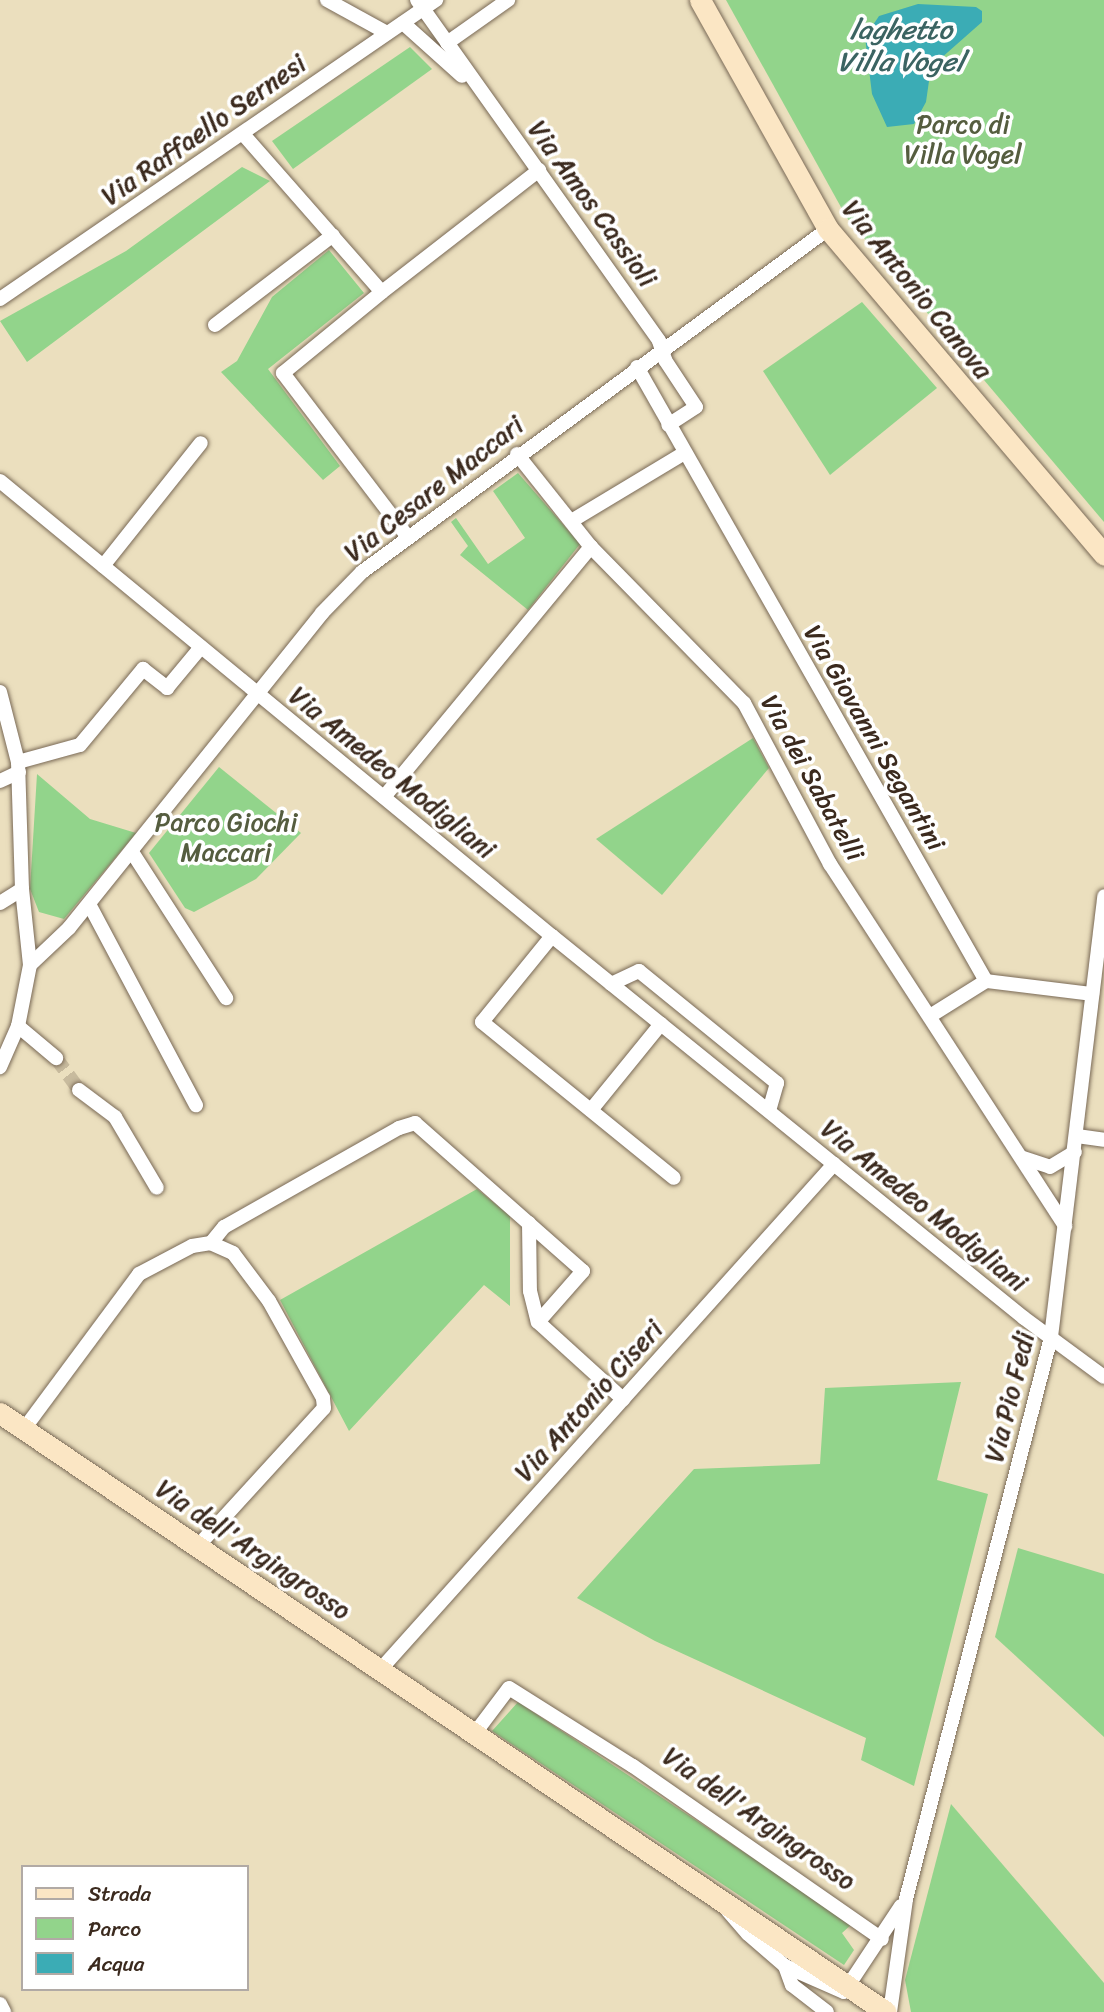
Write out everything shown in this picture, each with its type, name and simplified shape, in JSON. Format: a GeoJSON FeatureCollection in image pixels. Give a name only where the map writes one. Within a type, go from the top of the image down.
{"type":"FeatureCollection","features":[{"type":"Feature","properties":{"kind":"street"},"geometry":{"type":"LineString","coordinates":[[327,0],[387,33]]}},
{"type":"Feature","properties":{"kind":"street","name":"Via Raffaello Sernesi"},"geometry":{"type":"LineString","coordinates":[[0,299],[403,23],[420,5],[436,0]]}},
{"type":"Feature","properties":{"kind":"street"},"geometry":{"type":"LineString","coordinates":[[447,43],[508,0]]}},
{"type":"Feature","properties":{"kind":"street","name":"Via Antonio Canova"},"geometry":{"type":"LineString","coordinates":[[700,0],[828,229],[1104,555]]}},
{"type":"Feature","properties":{"kind":"street","name":"Via Amos Cassioli"},"geometry":{"type":"LineString","coordinates":[[420,5],[539,170],[662,349]]}},
{"type":"Feature","properties":{"kind":"street","name":"Via Amos Cassioli"},"geometry":{"type":"LineString","coordinates":[[403,23],[479,90]]}},
{"type":"Feature","properties":{"kind":"street"},"geometry":{"type":"LineString","coordinates":[[243,135],[382,292]]}},
{"type":"Feature","properties":{"kind":"street"},"geometry":{"type":"LineString","coordinates":[[407,536],[284,373],[382,292],[539,170]]}},
{"type":"Feature","properties":{"kind":"street","name":"Via Cesare Maccari"},"geometry":{"type":"LineString","coordinates":[[30,965],[89,904],[322,613],[362,572],[517,454],[828,229]]}},
{"type":"Feature","properties":{"kind":"street"},"geometry":{"type":"LineString","coordinates":[[215,326],[333,235]]}},
{"type":"Feature","properties":{"kind":"street"},"geometry":{"type":"LineString","coordinates":[[662,349],[696,407],[668,425]]}},
{"type":"Feature","properties":{"kind":"street","name":"Via Giovanni Segantini"},"geometry":{"type":"LineString","coordinates":[[637,367],[683,454],[986,981]]}},
{"type":"Feature","properties":{"kind":"street"},"geometry":{"type":"LineString","coordinates":[[103,566],[201,443]]}},
{"type":"Feature","properties":{"kind":"street","name":"Via dei Sabatelli"},"geometry":{"type":"LineString","coordinates":[[517,454],[573,520],[591,547],[744,703],[830,864],[1065,1226]]}},
{"type":"Feature","properties":{"kind":"street"},"geometry":{"type":"LineString","coordinates":[[573,520],[683,454]]}},
{"type":"Feature","properties":{"kind":"street","name":"Via Amedeo Modigliani"},"geometry":{"type":"LineString","coordinates":[[2,485],[611,984],[1104,1377]]}},
{"type":"Feature","properties":{"kind":"street"},"geometry":{"type":"LineString","coordinates":[[384,797],[591,547]]}},
{"type":"Feature","properties":{"kind":"street"},"geometry":{"type":"LineString","coordinates":[[0,781],[19,767],[80,745],[143,668],[167,688],[201,648]]}},
{"type":"Feature","properties":{"kind":"street"},"geometry":{"type":"LineString","coordinates":[[0,692],[19,767],[22,889],[30,965],[18,1026],[0,1067]]}},
{"type":"Feature","properties":{"kind":"street"},"geometry":{"type":"LineString","coordinates":[[132,852],[226,998]]}},
{"type":"Feature","properties":{"kind":"street"},"geometry":{"type":"LineString","coordinates":[[0,903],[22,889]]}},
{"type":"Feature","properties":{"kind":"street","name":"Via Pio Fedi"},"geometry":{"type":"LineString","coordinates":[[888,2012],[906,1899],[1051,1337],[1104,896]]}},
{"type":"Feature","properties":{"kind":"street"},"geometry":{"type":"LineString","coordinates":[[89,904],[196,1105]]}},
{"type":"Feature","properties":{"kind":"street"},"geometry":{"type":"LineString","coordinates":[[552,936],[482,1022],[674,1178]]}},
{"type":"Feature","properties":{"kind":"street"},"geometry":{"type":"LineString","coordinates":[[611,984],[639,971],[777,1083],[769,1111]]}},
{"type":"Feature","properties":{"kind":"street"},"geometry":{"type":"LineString","coordinates":[[930,1016],[986,981],[1092,994]]}},
{"type":"Feature","properties":{"kind":"street"},"geometry":{"type":"LineString","coordinates":[[591,1110],[661,1024]]}},
{"type":"Feature","properties":{"kind":"street"},"geometry":{"type":"LineString","coordinates":[[18,1026],[56,1058]]}},
{"type":"Feature","properties":{"kind":"street"},"geometry":{"type":"LineString","coordinates":[[79,1090],[115,1117],[157,1188]]}},
{"type":"Feature","properties":{"kind":"street"},"geometry":{"type":"LineString","coordinates":[[211,1243],[224,1227],[399,1128],[415,1124],[583,1271],[538,1322]]}},
{"type":"Feature","properties":{"kind":"street"},"geometry":{"type":"LineString","coordinates":[[1077,1136],[1104,1140]]}},
{"type":"Feature","properties":{"kind":"street"},"geometry":{"type":"LineString","coordinates":[[1023,1158],[1050,1167],[1075,1152]]}},
{"type":"Feature","properties":{"kind":"street","name":"Via Antonio Ciseri"},"geometry":{"type":"LineString","coordinates":[[380,1670],[834,1164]]}},
{"type":"Feature","properties":{"kind":"street"},"geometry":{"type":"LineString","coordinates":[[529,1223],[530,1291],[538,1322],[623,1399]]}},
{"type":"Feature","properties":{"kind":"street"},"geometry":{"type":"LineString","coordinates":[[24,1429],[132,1279],[187,1248],[211,1243],[233,1253],[269,1301],[323,1398],[324,1408],[197,1547]]}},
{"type":"Feature","properties":{"kind":"street","name":"Via dell'Argingrosso"},"geometry":{"type":"LineString","coordinates":[[0,1413],[888,2012]]}},
{"type":"Feature","properties":{"kind":"street","name":"Via dell'Argingrosso"},"geometry":{"type":"LineString","coordinates":[[475,1733],[509,1688],[633,1766],[882,1939]]}},
{"type":"Feature","properties":{"kind":"street"},"geometry":{"type":"LineString","coordinates":[[717,1896],[748,1934],[785,1966],[839,1991],[851,1986]]}},
{"type":"Feature","properties":{"kind":"street","name":"Via Pio Fedi"},"geometry":{"type":"LineString","coordinates":[[851,1986],[906,1899]]}},
{"type":"Feature","properties":{"kind":"street"},"geometry":{"type":"LineString","coordinates":[[785,1966],[792,1985],[827,2012]]}},
{"type":"Feature","properties":{"kind":"street"},"geometry":{"type":"LineString","coordinates":[[0,2004],[5,2012]]}},
{"type":"Feature","properties":{"kind":"green space","name":"Parco di Villa Vogel"},"geometry":{"type":"Polygon","coordinates":[[[726,0],[1104,0],[1104,522],[847,218],[726,0]]]}},
{"type":"Feature","properties":{"kind":"green space"},"geometry":{"type":"Polygon","coordinates":[[[410,47],[432,69],[293,169],[272,141],[410,47]]]}},
{"type":"Feature","properties":{"kind":"green space"},"geometry":{"type":"Polygon","coordinates":[[[242,167],[270,181],[27,362],[0,321],[126,251],[242,167]]]}},
{"type":"Feature","properties":{"kind":"green space"},"geometry":{"type":"Polygon","coordinates":[[[329,250],[364,293],[268,369],[340,466],[323,480],[221,372],[237,361],[272,297],[329,250]]]}},
{"type":"Feature","properties":{"kind":"green space"},"geometry":{"type":"Polygon","coordinates":[[[862,302],[937,388],[830,475],[763,371],[862,302]]]}},
{"type":"Feature","properties":{"kind":"green space"},"geometry":{"type":"Polygon","coordinates":[[[518,473],[580,544],[528,610],[460,555],[468,546],[451,522],[456,518],[488,564],[525,538],[493,491],[518,473]]]}},
{"type":"Feature","properties":{"kind":"green space"},"geometry":{"type":"Polygon","coordinates":[[[753,738],[769,768],[662,895],[596,839],[753,738]]]}},
{"type":"Feature","properties":{"kind":"green space","name":"Parco Giochi Maccari"},"geometry":{"type":"Polygon","coordinates":[[[219,767],[301,833],[256,879],[194,912],[185,908],[149,853],[219,767]]]}},
{"type":"Feature","properties":{"kind":"green space"},"geometry":{"type":"Polygon","coordinates":[[[37,774],[90,819],[136,833],[64,919],[39,912],[30,889],[37,774]]]}},
{"type":"Feature","properties":{"kind":"green space"},"geometry":{"type":"Polygon","coordinates":[[[477,1189],[510,1216],[510,1306],[484,1285],[349,1431],[280,1300],[477,1189]]]}},
{"type":"Feature","properties":{"kind":"green space"},"geometry":{"type":"Polygon","coordinates":[[[961,1382],[937,1480],[988,1494],[914,1786],[861,1760],[866,1738],[655,1641],[577,1598],[694,1469],[820,1464],[825,1388],[961,1382]]]}},
{"type":"Feature","properties":{"kind":"green space"},"geometry":{"type":"Polygon","coordinates":[[[1018,1548],[1104,1574],[1104,1737],[995,1637],[1018,1548]]]}},
{"type":"Feature","properties":{"kind":"green space"},"geometry":{"type":"Polygon","coordinates":[[[518,1702],[852,1924],[842,1933],[854,1950],[844,1965],[492,1731],[518,1702]]]}},
{"type":"Feature","properties":{"kind":"green space"},"geometry":{"type":"Polygon","coordinates":[[[951,1804],[1104,1983],[1104,2012],[911,2012],[905,1980],[951,1804]]]}},
{"type":"Feature","properties":{"kind":"water","name":"laghetto Villa Vogel"},"geometry":{"type":"Polygon","coordinates":[[[918,4],[976,7],[982,11],[982,22],[931,67],[926,102],[914,124],[887,127],[872,94],[865,37],[879,16],[918,4]]]}},
{"type":"Feature","properties":{"kind":"tunnel"},"geometry":{"type":"LineString","coordinates":[[56,1058],[79,1090]]}}]}
